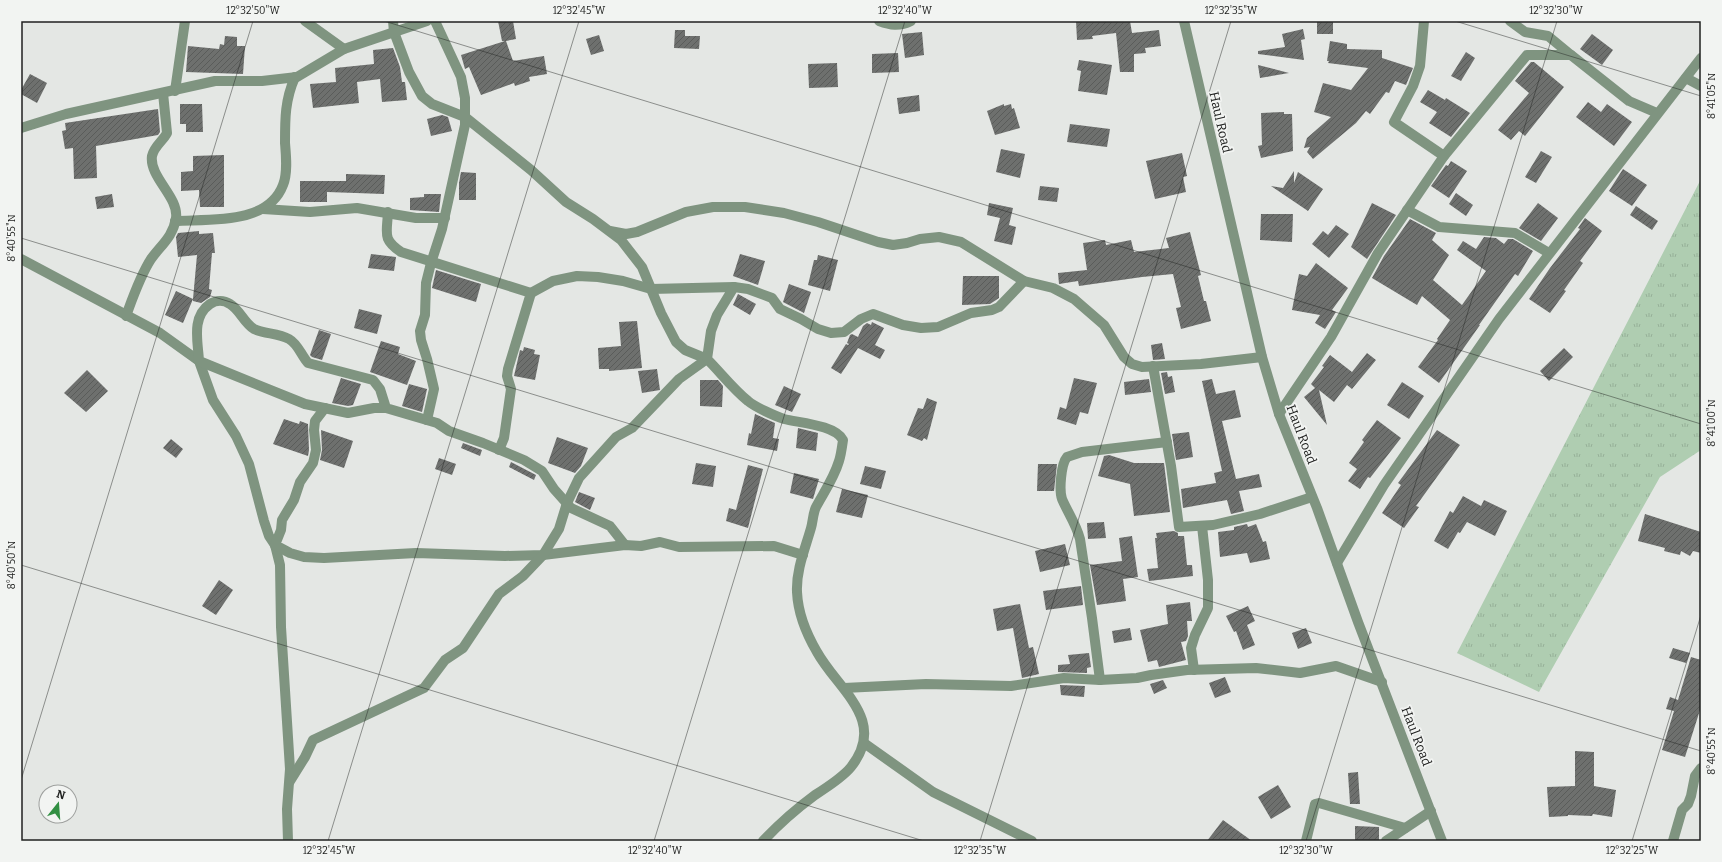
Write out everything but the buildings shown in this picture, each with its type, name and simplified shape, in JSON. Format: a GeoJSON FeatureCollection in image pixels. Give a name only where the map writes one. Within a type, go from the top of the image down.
{"type":"FeatureCollection","features":[{"type":"Feature","properties":{"kind":"street"},"geometry":{"type":"LineString","coordinates":[[175,91],[185,21]]}},
{"type":"Feature","properties":{"kind":"street"},"geometry":{"type":"LineString","coordinates":[[305,21],[344,49]]}},
{"type":"Feature","properties":{"kind":"street"},"geometry":{"type":"LineString","coordinates":[[393,21],[394,32],[410,72],[422,96],[432,104],[465,117],[530,170],[566,202],[593,219],[621,240],[642,267],[676,342],[685,350],[707,359],[749,402],[784,418],[830,431],[841,436],[843,440],[839,462],[815,509],[798,576],[797,593],[801,616],[817,652],[832,675],[844,688],[861,715],[864,729],[864,743],[860,755],[850,769],[795,810],[763,841]]}},
{"type":"Feature","properties":{"kind":"street"},"geometry":{"type":"LineString","coordinates":[[21,128],[66,114],[215,81],[262,81],[295,77],[324,62],[344,49],[426,21]]}},
{"type":"Feature","properties":{"kind":"street"},"geometry":{"type":"LineString","coordinates":[[427,420],[434,389],[428,359],[421,340],[420,331],[425,315],[426,283],[445,218],[465,125],[465,98],[460,77],[435,21]]}},
{"type":"Feature","properties":{"kind":"street"},"geometry":{"type":"LineString","coordinates":[[878,21],[902,25],[911,21]]}},
{"type":"Feature","properties":{"kind":"street","name":"Haul Road"},"geometry":{"type":"LineString","coordinates":[[1184,21],[1262,357],[1279,414],[1312,497],[1442,841]]}},
{"type":"Feature","properties":{"kind":"street"},"geometry":{"type":"LineString","coordinates":[[1424,21],[1420,66],[1413,86],[1394,122],[1444,156]]}},
{"type":"Feature","properties":{"kind":"street"},"geometry":{"type":"LineString","coordinates":[[1510,21],[1525,32],[1548,36],[1629,101],[1657,113]]}},
{"type":"Feature","properties":{"kind":"street"},"geometry":{"type":"LineString","coordinates":[[1279,414],[1330,337],[1378,253],[1444,156],[1527,55],[1571,55]]}},
{"type":"Feature","properties":{"kind":"street"},"geometry":{"type":"LineString","coordinates":[[1337,563],[1364,516],[1418,433],[1499,319],[1701,58]]}},
{"type":"Feature","properties":{"kind":"street"},"geometry":{"type":"LineString","coordinates":[[175,221],[234,218],[255,213],[269,206],[278,197],[284,184],[286,160],[285,110],[290,89],[295,77]]}},
{"type":"Feature","properties":{"kind":"street"},"geometry":{"type":"LineString","coordinates":[[1686,78],[1701,86]]}},
{"type":"Feature","properties":{"kind":"street"},"geometry":{"type":"LineString","coordinates":[[126,316],[143,273],[151,259],[167,241],[176,216],[171,196],[159,181],[153,167],[152,157],[154,150],[164,139],[167,133],[163,93]]}},
{"type":"Feature","properties":{"kind":"street"},"geometry":{"type":"LineString","coordinates":[[610,231],[626,234],[637,232],[686,212],[713,207],[745,207],[784,213],[886,243],[907,243],[939,236],[961,242],[1024,281],[1053,288],[1074,299],[1104,325],[1124,357],[1132,364],[1142,366],[1201,364],[1262,357]]}},
{"type":"Feature","properties":{"kind":"street"},"geometry":{"type":"LineString","coordinates":[[263,209],[310,212],[357,208],[388,212],[416,218],[445,218]]}},
{"type":"Feature","properties":{"kind":"street"},"geometry":{"type":"LineString","coordinates":[[1407,210],[1439,226],[1515,232],[1549,253]]}},
{"type":"Feature","properties":{"kind":"street"},"geometry":{"type":"LineString","coordinates":[[388,212],[387,236],[390,244],[401,252],[431,263],[531,293]]}},
{"type":"Feature","properties":{"kind":"street"},"geometry":{"type":"LineString","coordinates":[[21,259],[160,334],[199,361],[253,382],[278,394],[305,404],[348,413],[374,408],[386,408],[437,423],[449,431],[524,460],[542,471],[554,489],[571,508],[610,526],[625,545]]}},
{"type":"Feature","properties":{"kind":"street"},"geometry":{"type":"LineString","coordinates":[[499,450],[504,438],[512,389],[507,376],[508,369],[531,293],[552,281],[577,276],[598,277],[623,281],[651,289],[734,287],[748,289],[772,298],[780,309],[818,329],[832,333],[844,332],[861,318],[873,314],[903,325],[921,328],[938,328],[971,313],[992,310],[999,307],[1024,281]]}},
{"type":"Feature","properties":{"kind":"street"},"geometry":{"type":"LineString","coordinates":[[289,782],[305,758],[313,740],[424,688],[445,660],[463,648],[499,594],[523,576],[543,555],[559,529],[567,503],[579,478],[616,437],[632,428],[679,379],[707,359],[711,331],[717,315],[734,287]]}},
{"type":"Feature","properties":{"kind":"street"},"geometry":{"type":"LineString","coordinates":[[386,408],[380,389],[373,380],[328,369],[308,362],[302,357],[296,345],[289,339],[252,328],[231,304],[222,301],[215,301],[207,306],[198,319],[197,332],[199,361],[213,400],[236,436],[249,464],[269,536],[276,545],[290,553],[304,557],[324,558],[416,553],[505,556],[543,555],[625,545],[641,546],[660,542],[678,547],[774,546],[803,555]]}},
{"type":"Feature","properties":{"kind":"street"},"geometry":{"type":"LineString","coordinates":[[1153,366],[1167,442],[1179,527],[1214,525],[1260,514],[1312,497]]}},
{"type":"Feature","properties":{"kind":"street"},"geometry":{"type":"LineString","coordinates":[[288,841],[287,810],[290,769],[281,627],[281,585],[276,545],[281,530],[282,520],[294,500],[300,482],[313,463],[316,450],[314,430],[315,421],[325,408]]}},
{"type":"Feature","properties":{"kind":"street"},"geometry":{"type":"LineString","coordinates":[[1100,680],[1080,539],[1077,526],[1062,497],[1062,466],[1067,457],[1082,452],[1167,442]]}},
{"type":"Feature","properties":{"kind":"street"},"geometry":{"type":"LineString","coordinates":[[1194,670],[1191,648],[1195,635],[1208,608],[1208,580],[1202,526]]}},
{"type":"Feature","properties":{"kind":"street"},"geometry":{"type":"LineString","coordinates":[[844,688],[926,684],[1011,686],[1064,678],[1100,680],[1138,678],[1194,670],[1256,668],[1300,673],[1336,666],[1382,682]]}},
{"type":"Feature","properties":{"kind":"street"},"geometry":{"type":"LineString","coordinates":[[864,743],[934,792],[1032,841]]}},
{"type":"Feature","properties":{"kind":"street"},"geometry":{"type":"LineString","coordinates":[[1673,841],[1682,810],[1688,804],[1691,796],[1695,776],[1701,768]]}},
{"type":"Feature","properties":{"kind":"street"},"geometry":{"type":"LineString","coordinates":[[1306,841],[1316,804],[1319,803],[1405,828]]}},
{"type":"Feature","properties":{"kind":"street"},"geometry":{"type":"LineString","coordinates":[[1386,841],[1431,811]]}},
{"type":"Feature","properties":{"kind":"green space"},"geometry":{"type":"Polygon","coordinates":[[[1701,179],[1701,450],[1660,477],[1539,692],[1457,653],[1701,179]]]}}]}
